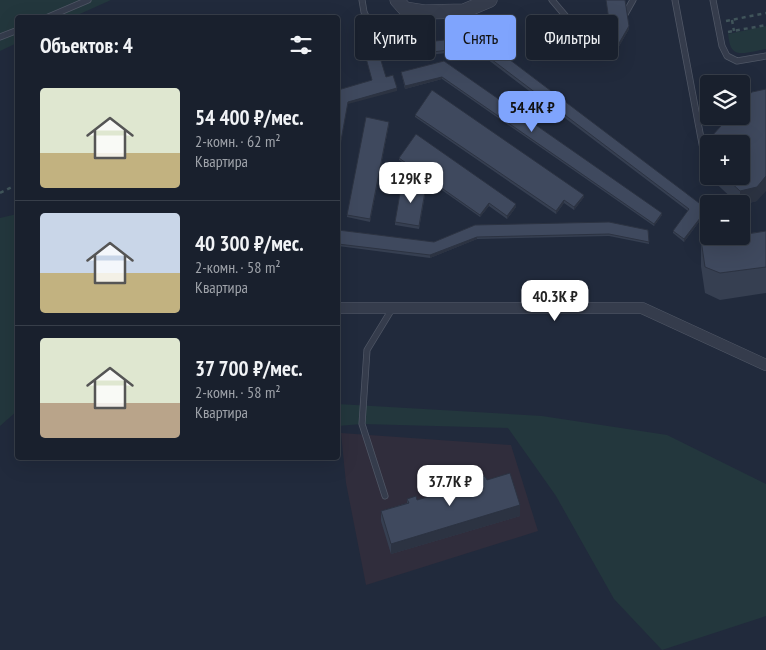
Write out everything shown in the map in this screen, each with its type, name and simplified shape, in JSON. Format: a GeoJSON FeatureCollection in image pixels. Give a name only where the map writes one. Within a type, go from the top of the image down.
{"type":"FeatureCollection","features":[{"type":"Feature","properties":{"kind":"street"},"geometry":{"type":"LineString","coordinates":[[397,0],[405,9],[424,12],[464,11],[490,0]]}},
{"type":"Feature","properties":{"kind":"street"},"geometry":{"type":"LineString","coordinates":[[340,308],[642,308],[766,365]]}},
{"type":"Feature","properties":{"kind":"lane"},"geometry":{"type":"LineString","coordinates":[[53,15],[88,0]]}},
{"type":"Feature","properties":{"kind":"lane"},"geometry":{"type":"LineString","coordinates":[[362,0],[365,15]]}},
{"type":"Feature","properties":{"kind":"lane"},"geometry":{"type":"LineString","coordinates":[[552,0],[569,20],[623,17],[633,0]]}},
{"type":"Feature","properties":{"kind":"lane"},"geometry":{"type":"LineString","coordinates":[[674,0],[700,135]]}},
{"type":"Feature","properties":{"kind":"lane"},"geometry":{"type":"LineString","coordinates":[[713,0],[724,51],[728,56],[736,62],[766,56]]}},
{"type":"Feature","properties":{"kind":"lane"},"geometry":{"type":"LineString","coordinates":[[0,37],[15,31]]}},
{"type":"Feature","properties":{"kind":"lane"},"geometry":{"type":"LineString","coordinates":[[385,496],[362,424],[367,350],[392,309]]}},
{"type":"Feature","properties":{"kind":"path"},"geometry":{"type":"LineString","coordinates":[[717,22],[766,13]]}},
{"type":"Feature","properties":{"kind":"path"},"geometry":{"type":"LineString","coordinates":[[732,20],[734,31]]}},
{"type":"Feature","properties":{"kind":"path"},"geometry":{"type":"LineString","coordinates":[[720,34],[766,25]]}},
{"type":"Feature","properties":{"kind":"path"},"geometry":{"type":"LineString","coordinates":[[0,193],[4,193],[15,186]]}},
{"type":"Feature","properties":{"kind":"shaded area"},"geometry":{"type":"Polygon","coordinates":[[[0,0],[111,0],[77,15],[15,15],[15,44],[0,51],[0,0]]]}},
{"type":"Feature","properties":{"kind":"shaded area"},"geometry":{"type":"Polygon","coordinates":[[[766,26],[766,49],[740,53],[732,48],[728,34],[766,26]]]}},
{"type":"Feature","properties":{"kind":"shaded area"},"geometry":{"type":"Polygon","coordinates":[[[15,214],[15,413],[0,426],[0,218],[15,214]]]}},
{"type":"Feature","properties":{"kind":"shaded area"},"geometry":{"type":"Polygon","coordinates":[[[340,404],[542,416],[667,435],[766,484],[766,616],[662,650],[614,599],[556,496],[508,428],[362,424],[340,426],[340,404]]]}},
{"type":"Feature","properties":{"kind":"shaded area"},"geometry":{"type":"Polygon","coordinates":[[[341,433],[511,445],[538,531],[366,585],[346,483],[341,433]]]}},
{"type":"Feature","properties":{"kind":"building"},"geometry":{"type":"Polygon","coordinates":[[[606,0],[625,0],[629,26],[618,45],[618,15],[608,15],[606,0]]]}},
{"type":"Feature","properties":{"kind":"building"},"geometry":{"type":"Polygon","coordinates":[[[445,40],[445,50],[435,52],[435,41],[445,40]]]}},
{"type":"Feature","properties":{"kind":"building"},"geometry":{"type":"Polygon","coordinates":[[[367,60],[381,60],[386,77],[393,75],[397,88],[348,102],[340,146],[340,89],[372,80],[367,60]]]}},
{"type":"Feature","properties":{"kind":"building"},"geometry":{"type":"Polygon","coordinates":[[[492,60],[510,60],[700,204],[700,218],[684,239],[673,231],[689,209],[492,60]]]}},
{"type":"Feature","properties":{"kind":"building"},"geometry":{"type":"Polygon","coordinates":[[[444,61],[662,213],[654,224],[442,77],[405,86],[401,72],[444,61]]]}},
{"type":"Feature","properties":{"kind":"building"},"geometry":{"type":"Polygon","coordinates":[[[766,89],[766,176],[757,187],[740,191],[734,185],[750,185],[750,135],[713,135],[722,125],[750,125],[750,94],[766,89]]]}},
{"type":"Feature","properties":{"kind":"building"},"geometry":{"type":"Polygon","coordinates":[[[432,90],[584,195],[574,207],[564,200],[556,211],[415,115],[432,90]]]}},
{"type":"Feature","properties":{"kind":"building"},"geometry":{"type":"Polygon","coordinates":[[[366,117],[389,122],[370,219],[347,215],[366,117]]]}},
{"type":"Feature","properties":{"kind":"building"},"geometry":{"type":"Polygon","coordinates":[[[416,134],[516,204],[507,216],[489,203],[480,215],[399,158],[416,134]]]}},
{"type":"Feature","properties":{"kind":"building"},"geometry":{"type":"Polygon","coordinates":[[[402,182],[426,186],[419,226],[395,222],[402,182]]]}},
{"type":"Feature","properties":{"kind":"building"},"geometry":{"type":"Polygon","coordinates":[[[609,222],[648,230],[649,242],[609,234],[477,237],[430,255],[340,244],[340,230],[434,242],[475,225],[609,222]]]}},
{"type":"Feature","properties":{"kind":"building"},"geometry":{"type":"Polygon","coordinates":[[[766,231],[766,267],[720,273],[705,267],[702,245],[750,245],[750,234],[766,231]]]}},
{"type":"Feature","properties":{"kind":"building"},"geometry":{"type":"Polygon","coordinates":[[[510,473],[520,505],[391,544],[381,511],[409,503],[407,499],[416,496],[417,500],[431,496],[430,491],[457,483],[458,488],[478,482],[476,478],[485,476],[487,480],[510,473]]]}}]}
